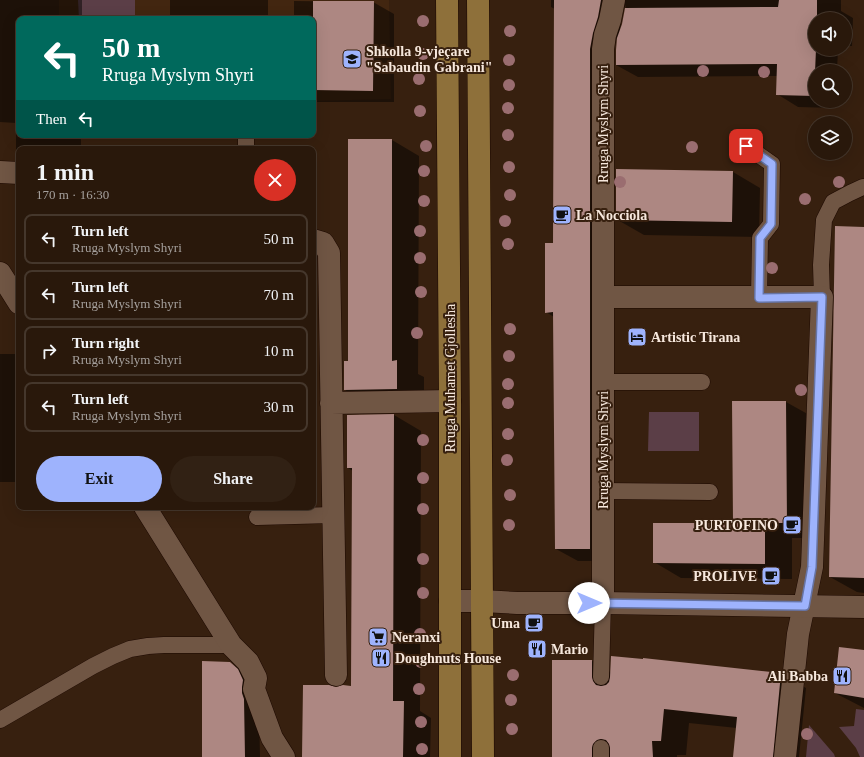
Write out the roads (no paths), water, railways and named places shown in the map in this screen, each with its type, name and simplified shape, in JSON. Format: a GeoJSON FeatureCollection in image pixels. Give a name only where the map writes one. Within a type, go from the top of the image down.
{"type":"FeatureCollection","features":[{"type":"Feature","properties":{"kind":"main road","name":"Rruga Muhamet Gjollesha"},"geometry":{"type":"LineString","coordinates":[[447,0],[450,401],[450,757]]}},
{"type":"Feature","properties":{"kind":"main road"},"geometry":{"type":"LineString","coordinates":[[478,0],[483,757]]}},
{"type":"Feature","properties":{"kind":"street","name":"Rruga Myslym Shyri"},"geometry":{"type":"LineString","coordinates":[[603,603],[603,49],[614,0]]}},
{"type":"Feature","properties":{"kind":"street"},"geometry":{"type":"LineString","coordinates":[[0,172],[16,173]]}},
{"type":"Feature","properties":{"kind":"street"},"geometry":{"type":"LineString","coordinates":[[316,241],[324,243],[329,253],[336,675]]}},
{"type":"Feature","properties":{"kind":"street"},"geometry":{"type":"LineString","coordinates":[[0,272],[16,298]]}},
{"type":"Feature","properties":{"kind":"street"},"geometry":{"type":"LineString","coordinates":[[603,297],[822,297],[812,567],[798,634],[785,757]]}},
{"type":"Feature","properties":{"kind":"street"},"geometry":{"type":"LineString","coordinates":[[331,403],[450,401]]}},
{"type":"Feature","properties":{"kind":"street"},"geometry":{"type":"LineString","coordinates":[[147,510],[231,645],[248,662],[256,678],[254,689],[272,738],[284,757]]}},
{"type":"Feature","properties":{"kind":"street"},"geometry":{"type":"LineString","coordinates":[[450,601],[864,607]]}},
{"type":"Feature","properties":{"kind":"lane"},"geometry":{"type":"LineString","coordinates":[[746,146],[772,164],[771,224],[760,238],[759,298]]}},
{"type":"Feature","properties":{"kind":"lane"},"geometry":{"type":"LineString","coordinates":[[822,297],[821,265],[824,220],[833,202],[863,187]]}},
{"type":"Feature","properties":{"kind":"lane"},"geometry":{"type":"LineString","coordinates":[[603,382],[702,382]]}},
{"type":"Feature","properties":{"kind":"lane"},"geometry":{"type":"LineString","coordinates":[[603,491],[710,492]]}},
{"type":"Feature","properties":{"kind":"lane"},"geometry":{"type":"LineString","coordinates":[[257,517],[333,515]]}},
{"type":"Feature","properties":{"kind":"lane"},"geometry":{"type":"LineString","coordinates":[[601,677],[603,603]]}},
{"type":"Feature","properties":{"kind":"lane"},"geometry":{"type":"LineString","coordinates":[[0,720],[93,666],[130,649],[164,645],[231,645]]}},
{"type":"Feature","properties":{"kind":"place","name":"Shkolla 9-vjeçare \"Sabaudin Gabrani\""},"geometry":{"type":"Point","coordinates":[352,59]}},
{"type":"Feature","properties":{"kind":"place","name":"La Nocciola"},"geometry":{"type":"Point","coordinates":[562,215]}},
{"type":"Feature","properties":{"kind":"place","name":"Artistic Tirana"},"geometry":{"type":"Point","coordinates":[637,337]}},
{"type":"Feature","properties":{"kind":"place","name":"PURTOFINO"},"geometry":{"type":"Point","coordinates":[792,525]}},
{"type":"Feature","properties":{"kind":"place","name":"PROLIVE"},"geometry":{"type":"Point","coordinates":[771,576]}},
{"type":"Feature","properties":{"kind":"place","name":"Uma"},"geometry":{"type":"Point","coordinates":[534,623]}},
{"type":"Feature","properties":{"kind":"place","name":"Neranxi"},"geometry":{"type":"Point","coordinates":[378,637]}},
{"type":"Feature","properties":{"kind":"place","name":"Mario"},"geometry":{"type":"Point","coordinates":[537,649]}},
{"type":"Feature","properties":{"kind":"place","name":"Doughnuts House"},"geometry":{"type":"Point","coordinates":[381,658]}},
{"type":"Feature","properties":{"kind":"place","name":"Ali Babba"},"geometry":{"type":"Point","coordinates":[842,676]}}]}
